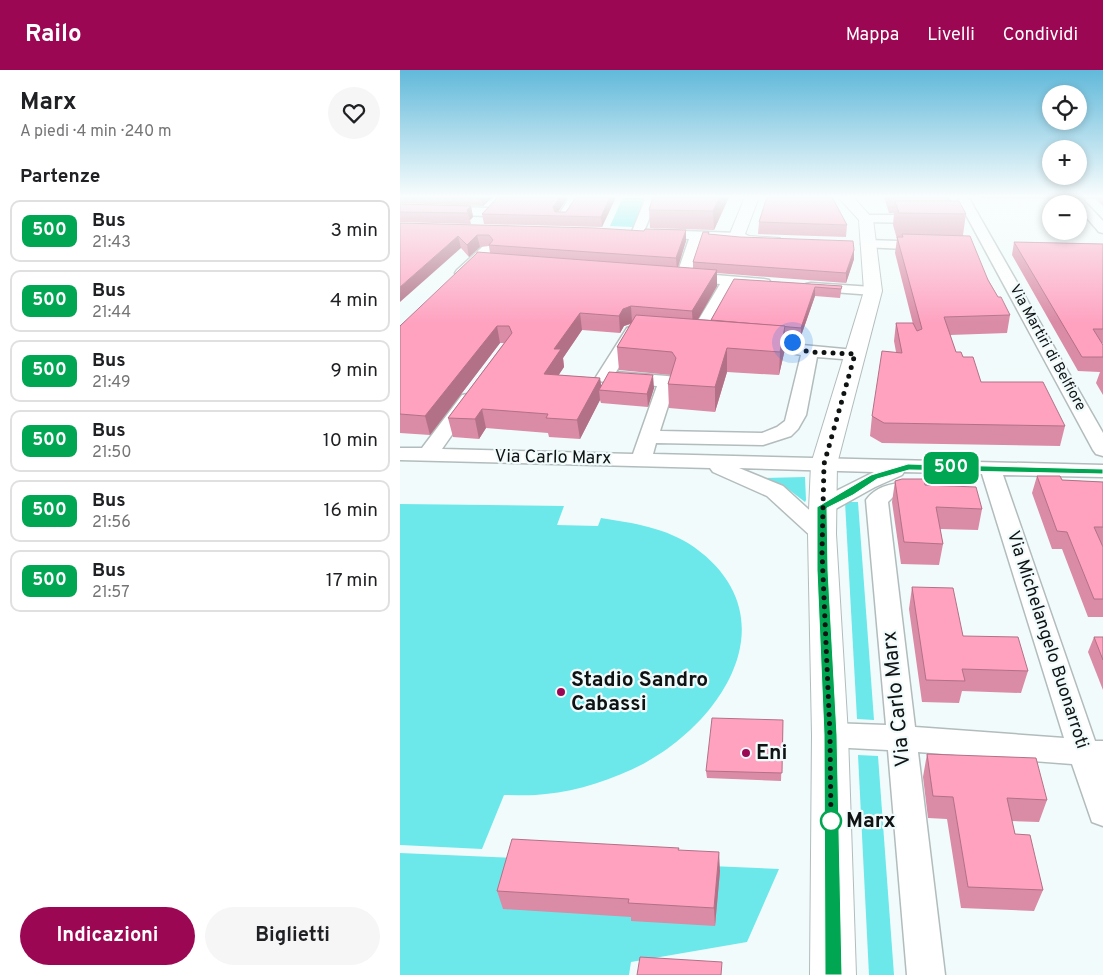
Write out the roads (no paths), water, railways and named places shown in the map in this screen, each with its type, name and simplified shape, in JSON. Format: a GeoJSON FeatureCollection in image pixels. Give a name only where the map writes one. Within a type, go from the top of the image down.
{"type":"FeatureCollection","features":[{"type":"Feature","properties":{"kind":"main road"},"geometry":{"type":"LineString","coordinates":[[744,239],[791,242]]}},
{"type":"Feature","properties":{"kind":"main road"},"geometry":{"type":"LineString","coordinates":[[834,975],[830,735],[822,520],[824,464],[873,291],[868,239]]}},
{"type":"Feature","properties":{"kind":"main road"},"geometry":{"type":"LineString","coordinates":[[849,244],[868,244]]}},
{"type":"Feature","properties":{"kind":"street"},"geometry":{"type":"LineString","coordinates":[[455,280],[476,261],[506,239]]}},
{"type":"Feature","properties":{"kind":"street"},"geometry":{"type":"LineString","coordinates":[[476,261],[492,262],[510,239]]}},
{"type":"Feature","properties":{"kind":"street"},"geometry":{"type":"LineString","coordinates":[[695,239],[678,276],[778,284]]}},
{"type":"Feature","properties":{"kind":"street","name":"Via Martiri di Belfiore"},"geometry":{"type":"LineString","coordinates":[[985,239],[1103,450]]}},
{"type":"Feature","properties":{"kind":"street"},"geometry":{"type":"LineString","coordinates":[[868,244],[944,246]]}},
{"type":"Feature","properties":{"kind":"street"},"geometry":{"type":"LineString","coordinates":[[973,247],[1010,247]]}},
{"type":"Feature","properties":{"kind":"street"},"geometry":{"type":"LineString","coordinates":[[701,329],[730,280]]}},
{"type":"Feature","properties":{"kind":"street"},"geometry":{"type":"LineString","coordinates":[[798,286],[873,291]]}},
{"type":"Feature","properties":{"kind":"street"},"geometry":{"type":"LineString","coordinates":[[641,460],[667,381],[605,377],[632,330],[652,332]]}},
{"type":"Feature","properties":{"kind":"street"},"geometry":{"type":"LineString","coordinates":[[681,334],[719,337]]}},
{"type":"Feature","properties":{"kind":"street"},"geometry":{"type":"LineString","coordinates":[[737,338],[792,342],[797,349],[810,352],[855,354]]}},
{"type":"Feature","properties":{"kind":"street"},"geometry":{"type":"LineString","coordinates":[[649,437],[763,439],[778,435],[789,428],[794,422],[810,352]]}},
{"type":"Feature","properties":{"kind":"street"},"geometry":{"type":"LineString","coordinates":[[427,455],[477,388]]}},
{"type":"Feature","properties":{"kind":"street","name":"Via Carlo Marx"},"geometry":{"type":"LineString","coordinates":[[400,454],[991,470],[1103,471]]}},
{"type":"Feature","properties":{"kind":"street"},"geometry":{"type":"LineString","coordinates":[[705,462],[774,491],[822,520],[849,493],[874,477],[908,467]]}},
{"type":"Feature","properties":{"kind":"street","name":"Via Carlo Marx"},"geometry":{"type":"LineString","coordinates":[[926,975],[877,500],[888,491],[925,492],[932,486],[930,468]]}},
{"type":"Feature","properties":{"kind":"street","name":"Via Michelangelo Buonarroti"},"geometry":{"type":"LineString","coordinates":[[991,470],[1094,754],[1103,812]]}},
{"type":"Feature","properties":{"kind":"street"},"geometry":{"type":"LineString","coordinates":[[830,735],[901,738],[1094,754]]}},
{"type":"Feature","properties":{"kind":"place","name":"Stadio Sandro Cabassi"},"geometry":{"type":"Point","coordinates":[561,692]}},
{"type":"Feature","properties":{"kind":"place","name":"Eni"},"geometry":{"type":"Point","coordinates":[746,753]}},
{"type":"Feature","properties":{"kind":"place","name":"Marx"},"geometry":{"type":"Point","coordinates":[831,821]}}]}
